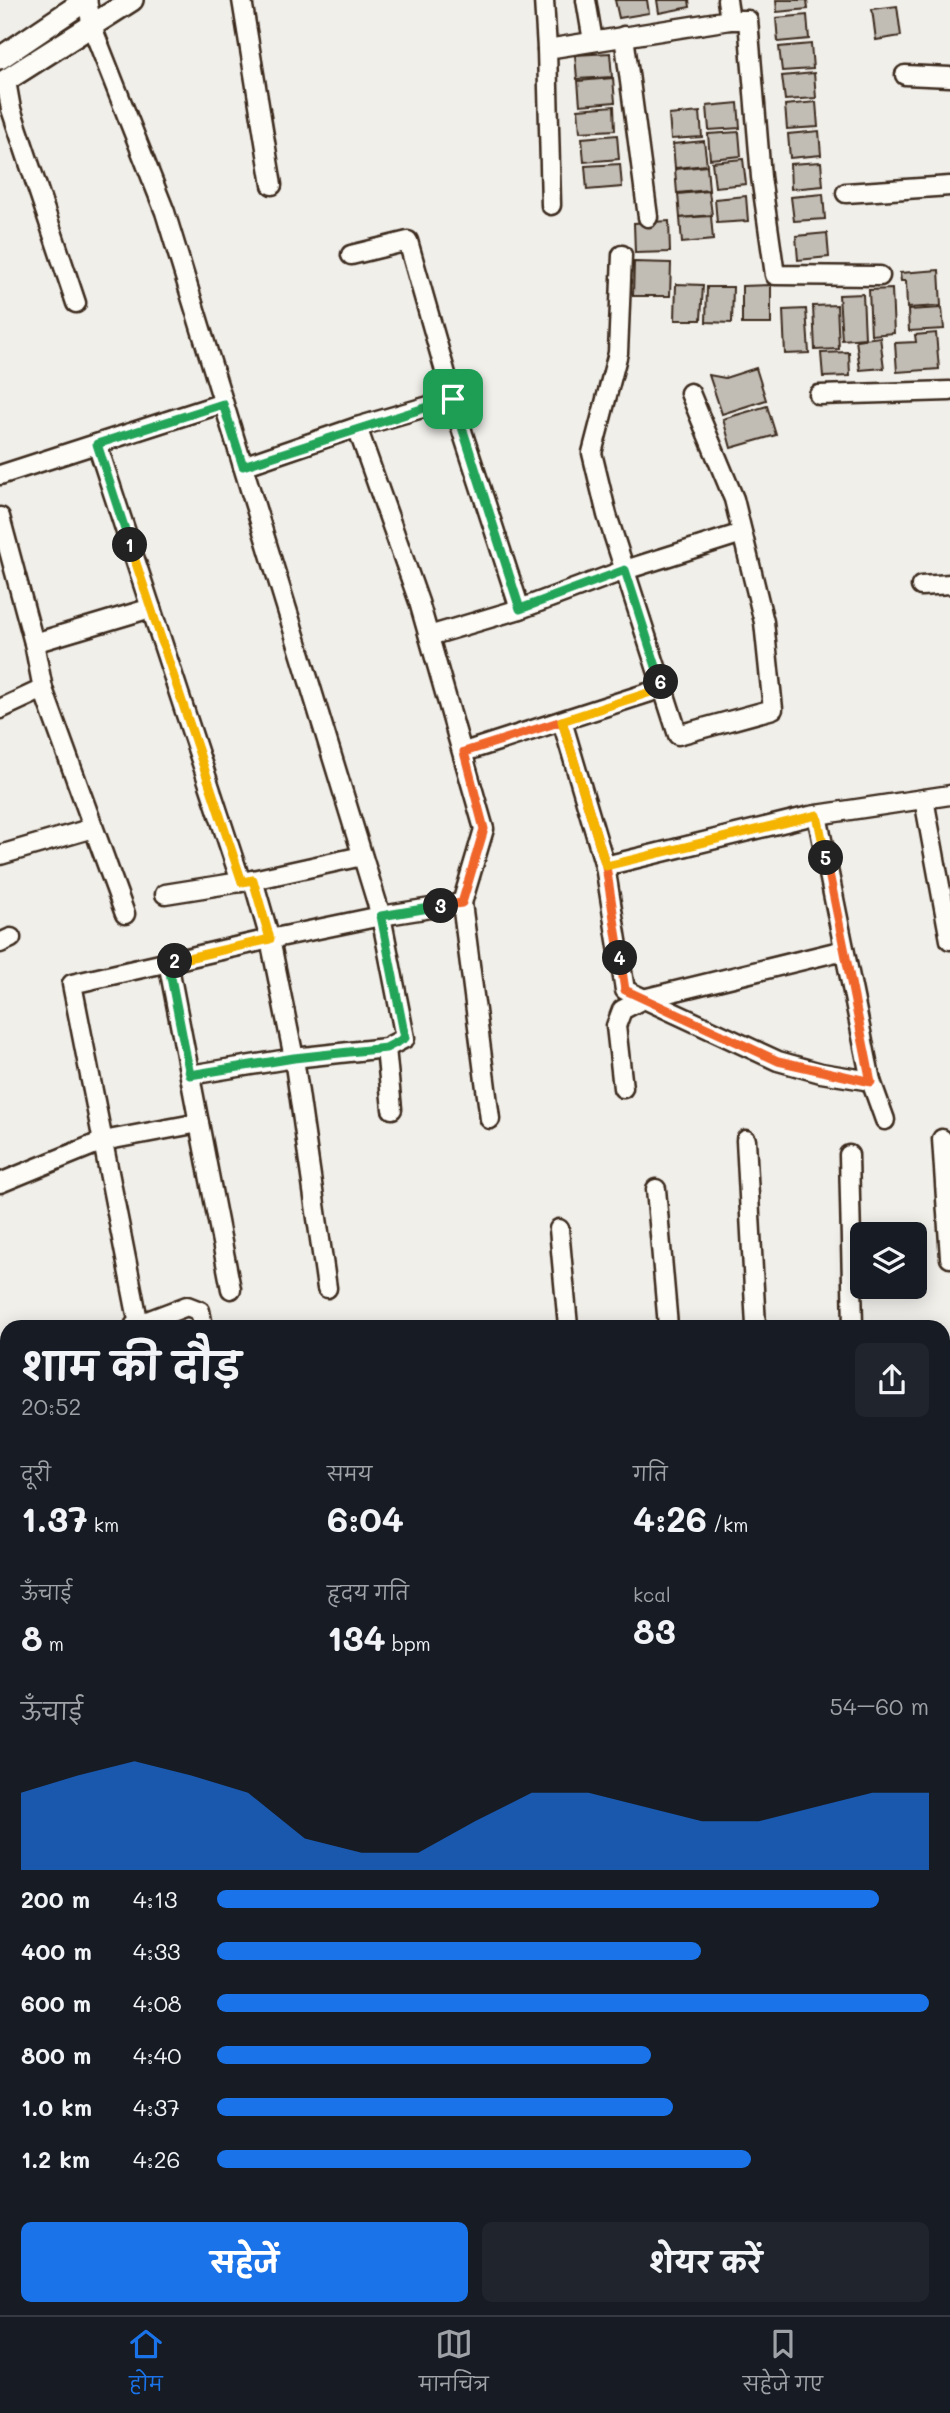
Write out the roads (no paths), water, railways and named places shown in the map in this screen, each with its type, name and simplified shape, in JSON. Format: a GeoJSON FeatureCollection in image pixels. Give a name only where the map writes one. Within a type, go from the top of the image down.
{"type":"FeatureCollection","features":[{"type":"Feature","properties":{"kind":"street"},"geometry":{"type":"LineString","coordinates":[[0,58],[86,0],[92,27],[165,212],[381,916],[405,1038],[386,1048],[294,1058],[190,1075]]}},
{"type":"Feature","properties":{"kind":"street"},"geometry":{"type":"LineString","coordinates":[[76,303],[3,83],[132,0]]}},
{"type":"Feature","properties":{"kind":"street"},"geometry":{"type":"LineString","coordinates":[[242,0],[272,185]]}},
{"type":"Feature","properties":{"kind":"street"},"geometry":{"type":"LineString","coordinates":[[544,0],[551,205]]}},
{"type":"Feature","properties":{"kind":"street"},"geometry":{"type":"LineString","coordinates":[[586,0],[593,41]]}},
{"type":"Feature","properties":{"kind":"street"},"geometry":{"type":"LineString","coordinates":[[727,0],[730,20]]}},
{"type":"Feature","properties":{"kind":"street"},"geometry":{"type":"LineString","coordinates":[[547,49],[730,20],[748,20],[761,177],[775,275],[880,276]]}},
{"type":"Feature","properties":{"kind":"street"},"geometry":{"type":"LineString","coordinates":[[624,36],[648,217]]}},
{"type":"Feature","properties":{"kind":"street"},"geometry":{"type":"LineString","coordinates":[[905,75],[950,77]]}},
{"type":"Feature","properties":{"kind":"street"},"geometry":{"type":"LineString","coordinates":[[846,193],[950,186]]}},
{"type":"Feature","properties":{"kind":"street"},"geometry":{"type":"LineString","coordinates":[[351,255],[408,241],[453,399],[520,609]]}},
{"type":"Feature","properties":{"kind":"street"},"geometry":{"type":"LineString","coordinates":[[622,255],[618,353],[592,453],[625,570],[678,735],[773,709],[764,622],[734,499],[690,393]]}},
{"type":"Feature","properties":{"kind":"street"},"geometry":{"type":"LineString","coordinates":[[819,395],[950,391]]}},
{"type":"Feature","properties":{"kind":"street"},"geometry":{"type":"LineString","coordinates":[[243,466],[357,427],[453,399]]}},
{"type":"Feature","properties":{"kind":"street"},"geometry":{"type":"LineString","coordinates":[[0,475],[223,404]]}},
{"type":"Feature","properties":{"kind":"street"},"geometry":{"type":"LineString","coordinates":[[357,427],[429,636],[484,829],[462,903],[490,1119]]}},
{"type":"Feature","properties":{"kind":"street"},"geometry":{"type":"LineString","coordinates":[[97,444],[151,608],[270,939],[294,1058],[327,1288]]}},
{"type":"Feature","properties":{"kind":"street"},"geometry":{"type":"LineString","coordinates":[[1,528],[34,643],[43,689],[125,915]]}},
{"type":"Feature","properties":{"kind":"street"},"geometry":{"type":"LineString","coordinates":[[429,636],[520,609],[625,570],[742,534]]}},
{"type":"Feature","properties":{"kind":"street"},"geometry":{"type":"LineString","coordinates":[[921,586],[950,584]]}},
{"type":"Feature","properties":{"kind":"street"},"geometry":{"type":"LineString","coordinates":[[34,643],[151,608]]}},
{"type":"Feature","properties":{"kind":"street"},"geometry":{"type":"LineString","coordinates":[[464,752],[663,688]]}},
{"type":"Feature","properties":{"kind":"street"},"geometry":{"type":"LineString","coordinates":[[0,709],[43,689]]}},
{"type":"Feature","properties":{"kind":"street"},"geometry":{"type":"LineString","coordinates":[[562,721],[606,866],[625,990],[778,1061],[871,1082]]}},
{"type":"Feature","properties":{"kind":"street"},"geometry":{"type":"LineString","coordinates":[[606,866],[817,815],[950,795]]}},
{"type":"Feature","properties":{"kind":"street"},"geometry":{"type":"LineString","coordinates":[[924,799],[950,940]]}},
{"type":"Feature","properties":{"kind":"street"},"geometry":{"type":"LineString","coordinates":[[817,815],[871,1082],[885,1120]]}},
{"type":"Feature","properties":{"kind":"street"},"geometry":{"type":"LineString","coordinates":[[0,855],[93,828]]}},
{"type":"Feature","properties":{"kind":"street"},"geometry":{"type":"LineString","coordinates":[[165,894],[247,881],[362,856]]}},
{"type":"Feature","properties":{"kind":"street"},"geometry":{"type":"LineString","coordinates":[[135,1320],[72,984],[270,939],[381,916],[462,903]]}},
{"type":"Feature","properties":{"kind":"street"},"geometry":{"type":"LineString","coordinates":[[623,1088],[616,1026],[622,1010],[643,999],[844,950]]}},
{"type":"Feature","properties":{"kind":"street"},"geometry":{"type":"LineString","coordinates":[[168,962],[231,1289]]}},
{"type":"Feature","properties":{"kind":"street"},"geometry":{"type":"LineString","coordinates":[[386,1048],[392,1109]]}},
{"type":"Feature","properties":{"kind":"street"},"geometry":{"type":"LineString","coordinates":[[0,1183],[103,1141],[199,1123]]}},
{"type":"Feature","properties":{"kind":"street"},"geometry":{"type":"LineString","coordinates":[[942,1139],[950,1258]]}},
{"type":"Feature","properties":{"kind":"street"},"geometry":{"type":"LineString","coordinates":[[746,1140],[756,1320]]}},
{"type":"Feature","properties":{"kind":"street"},"geometry":{"type":"LineString","coordinates":[[849,1155],[853,1320]]}},
{"type":"Feature","properties":{"kind":"street"},"geometry":{"type":"LineString","coordinates":[[656,1189],[667,1320]]}},
{"type":"Feature","properties":{"kind":"street"},"geometry":{"type":"LineString","coordinates":[[559,1229],[567,1320]]}},
{"type":"Feature","properties":{"kind":"street"},"geometry":{"type":"LineString","coordinates":[[151,1320],[187,1306],[200,1311],[202,1320]]}}]}
